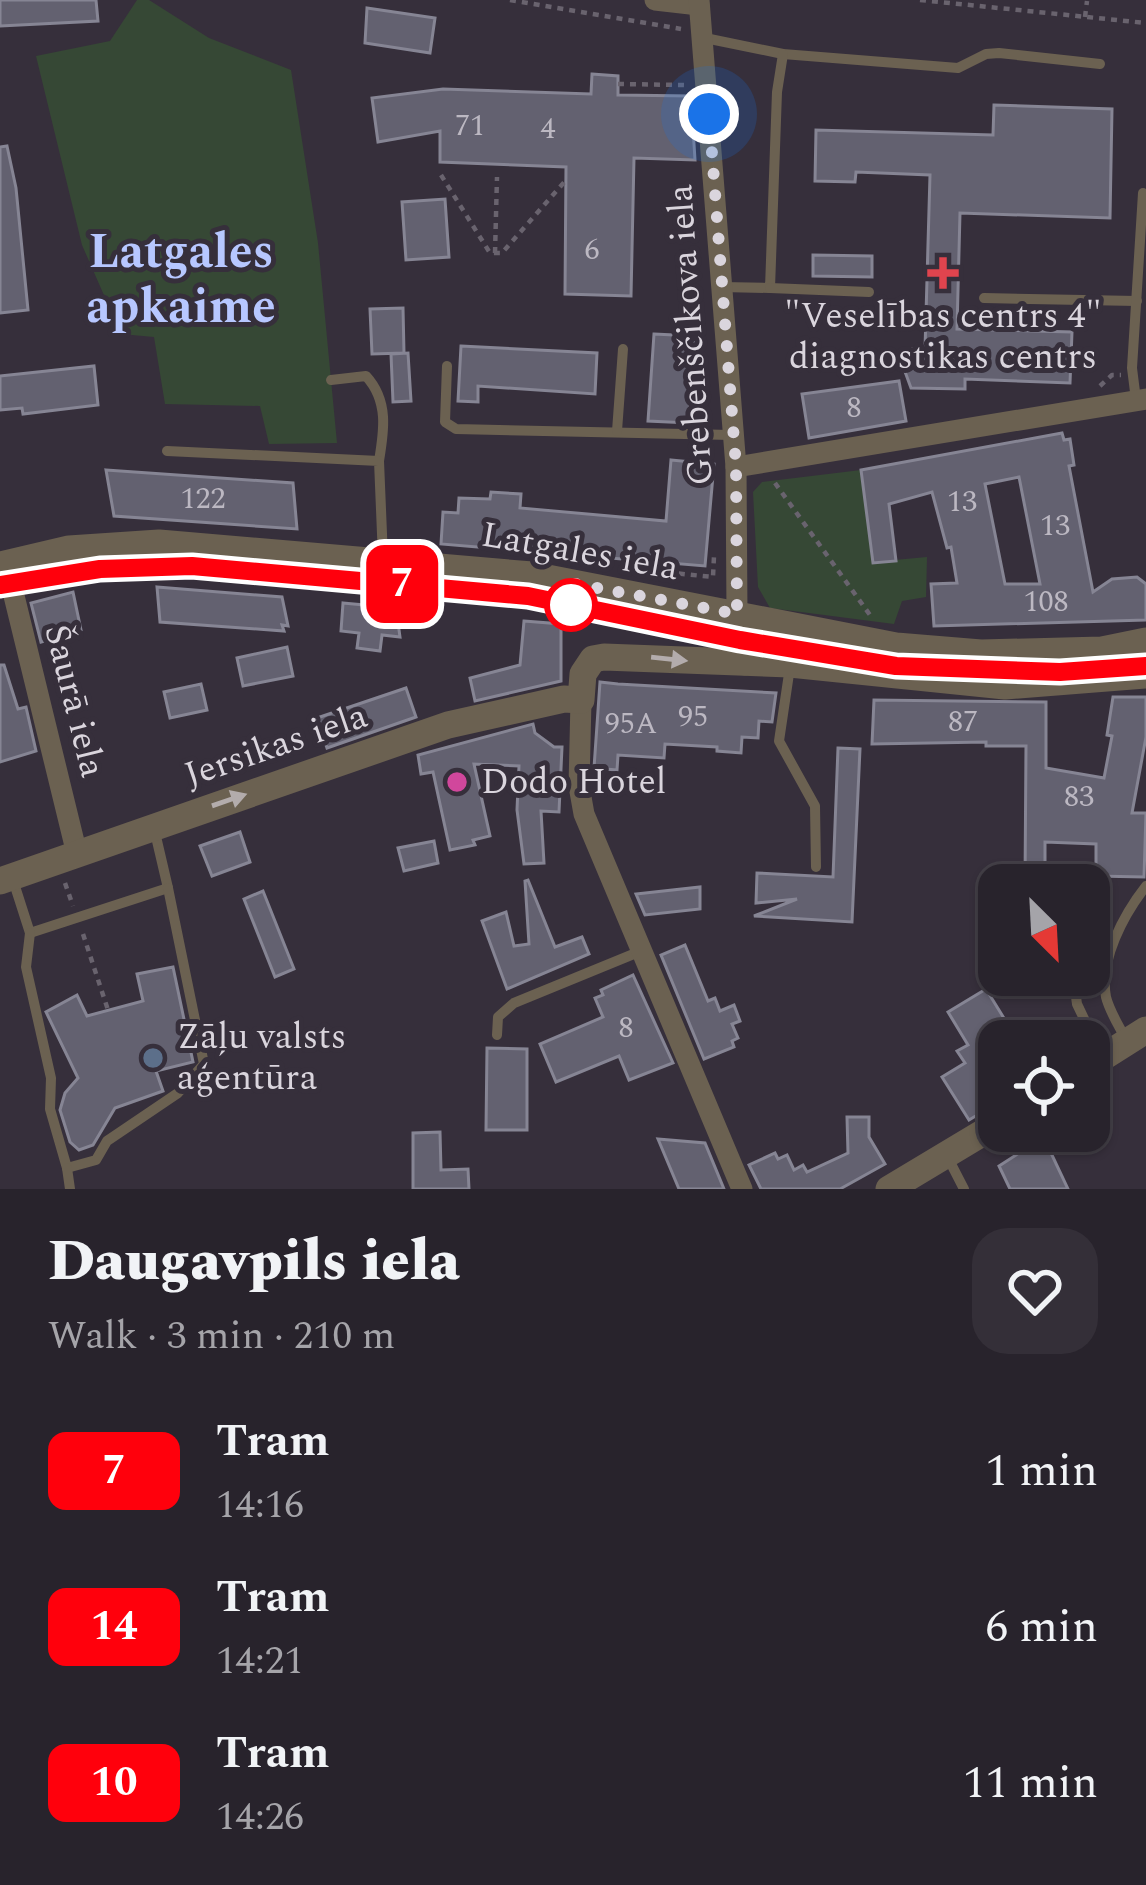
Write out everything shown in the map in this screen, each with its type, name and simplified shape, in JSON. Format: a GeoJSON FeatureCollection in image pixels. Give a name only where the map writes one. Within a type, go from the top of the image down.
{"type":"FeatureCollection","features":[{"type":"Feature","properties":{"kind":"street"},"geometry":{"type":"LineString","coordinates":[[655,0],[699,3]]}},
{"type":"Feature","properties":{"kind":"street","name":"Grebenščikova iela"},"geometry":{"type":"LineString","coordinates":[[699,3],[736,466],[737,614],[745,664]]}},
{"type":"Feature","properties":{"kind":"street"},"geometry":{"type":"LineString","coordinates":[[736,466],[1141,400]]}},
{"type":"Feature","properties":{"kind":"street","name":"Latgales iela"},"geometry":{"type":"LineString","coordinates":[[3,564],[69,549],[159,543],[532,575],[896,646],[981,653],[1102,650],[1146,641]]}},
{"type":"Feature","properties":{"kind":"street","name":"Šaurā iela"},"geometry":{"type":"LineString","coordinates":[[3,564],[68,857]]}},
{"type":"Feature","properties":{"kind":"street"},"geometry":{"type":"LineString","coordinates":[[742,1189],[584,814],[579,786],[581,700],[583,674],[593,659],[637,656],[790,664],[1005,686],[1146,675]]}},
{"type":"Feature","properties":{"kind":"street","name":"Jersikas iela"},"geometry":{"type":"LineString","coordinates":[[6,879],[448,725],[581,700]]}},
{"type":"Feature","properties":{"kind":"street"},"geometry":{"type":"LineString","coordinates":[[1110,1053],[1136,1036]]}},
{"type":"Feature","properties":{"kind":"street"},"geometry":{"type":"LineString","coordinates":[[889,1189],[978,1136]]}},
{"type":"Feature","properties":{"kind":"lane"},"geometry":{"type":"LineString","coordinates":[[705,38],[783,54],[958,68],[999,53],[1100,64]]}},
{"type":"Feature","properties":{"kind":"lane"},"geometry":{"type":"LineString","coordinates":[[770,288],[777,92],[783,54]]}},
{"type":"Feature","properties":{"kind":"lane"},"geometry":{"type":"LineString","coordinates":[[1141,400],[1132,374],[1143,193]]}},
{"type":"Feature","properties":{"kind":"lane"},"geometry":{"type":"LineString","coordinates":[[722,287],[868,292]]}},
{"type":"Feature","properties":{"kind":"lane"},"geometry":{"type":"LineString","coordinates":[[984,298],[1137,301]]}},
{"type":"Feature","properties":{"kind":"lane"},"geometry":{"type":"LineString","coordinates":[[617,431],[622,349]]}},
{"type":"Feature","properties":{"kind":"lane"},"geometry":{"type":"LineString","coordinates":[[447,366],[449,427],[732,435]]}},
{"type":"Feature","properties":{"kind":"lane"},"geometry":{"type":"LineString","coordinates":[[331,380],[366,376],[374,385],[385,423],[379,461],[383,560]]}},
{"type":"Feature","properties":{"kind":"lane"},"geometry":{"type":"LineString","coordinates":[[167,451],[379,461]]}},
{"type":"Feature","properties":{"kind":"lane"},"geometry":{"type":"LineString","coordinates":[[790,664],[779,741],[815,806],[816,867]]}},
{"type":"Feature","properties":{"kind":"lane"},"geometry":{"type":"LineString","coordinates":[[68,1168],[97,1160],[107,1141],[178,1093],[204,1064],[154,826]]}},
{"type":"Feature","properties":{"kind":"lane"},"geometry":{"type":"LineString","coordinates":[[6,879],[29,933],[26,967],[51,1078],[50,1109],[70,1189]]}},
{"type":"Feature","properties":{"kind":"lane"},"geometry":{"type":"LineString","coordinates":[[1110,959],[1131,905],[1146,886]]}},
{"type":"Feature","properties":{"kind":"lane"},"geometry":{"type":"LineString","coordinates":[[29,933],[168,888]]}},
{"type":"Feature","properties":{"kind":"lane"},"geometry":{"type":"LineString","coordinates":[[497,1035],[498,1017],[514,1004],[641,951]]}},
{"type":"Feature","properties":{"kind":"lane"},"geometry":{"type":"LineString","coordinates":[[1107,996],[1136,1036]]}},
{"type":"Feature","properties":{"kind":"lane"},"geometry":{"type":"LineString","coordinates":[[946,1156],[964,1189]]}},
{"type":"Feature","properties":{"kind":"path"},"geometry":{"type":"LineString","coordinates":[[510,0],[686,30],[705,38]]}},
{"type":"Feature","properties":{"kind":"path"},"geometry":{"type":"LineString","coordinates":[[585,14],[587,0]]}},
{"type":"Feature","properties":{"kind":"path"},"geometry":{"type":"LineString","coordinates":[[920,0],[1146,23]]}},
{"type":"Feature","properties":{"kind":"path"},"geometry":{"type":"LineString","coordinates":[[1085,16],[1087,1]]}},
{"type":"Feature","properties":{"kind":"path"},"geometry":{"type":"LineString","coordinates":[[618,84],[695,86]]}},
{"type":"Feature","properties":{"kind":"path"},"geometry":{"type":"LineString","coordinates":[[441,175],[490,254],[502,253],[566,181]]}},
{"type":"Feature","properties":{"kind":"path"},"geometry":{"type":"LineString","coordinates":[[495,253],[496,177]]}},
{"type":"Feature","properties":{"kind":"path"},"geometry":{"type":"LineString","coordinates":[[1098,388],[1112,376],[1132,374]]}},
{"type":"Feature","properties":{"kind":"path"},"geometry":{"type":"LineString","coordinates":[[765,462],[879,628]]}},
{"type":"Feature","properties":{"kind":"path"},"geometry":{"type":"LineString","coordinates":[[668,572],[669,563]]}},
{"type":"Feature","properties":{"kind":"path"},"geometry":{"type":"LineString","coordinates":[[68,857],[77,917],[108,1010]]}},
{"type":"Feature","properties":{"kind":"green space"},"geometry":{"type":"Polygon","coordinates":[[[137,0],[149,0],[209,38],[291,70],[318,243],[337,443],[269,444],[260,406],[165,404],[154,337],[121,334],[82,245],[36,56],[110,41],[137,0]]]}},
{"type":"Feature","properties":{"kind":"green space"},"geometry":{"type":"Polygon","coordinates":[[[861,470],[873,562],[927,557],[926,597],[902,601],[894,624],[770,608],[758,587],[753,492],[762,482],[861,470]]]}},
{"type":"Feature","properties":{"kind":"building"},"geometry":{"type":"Polygon","coordinates":[[[0,0],[96,0],[98,21],[0,26],[0,0]]]}},
{"type":"Feature","properties":{"kind":"building"},"geometry":{"type":"Polygon","coordinates":[[[367,8],[435,18],[430,53],[365,43],[367,8]]]}},
{"type":"Feature","properties":{"kind":"building"},"geometry":{"type":"Polygon","coordinates":[[[592,74],[618,76],[618,95],[691,96],[695,160],[634,158],[631,296],[565,294],[566,167],[440,162],[440,131],[378,142],[372,98],[443,89],[591,94],[592,74]]]}},
{"type":"Feature","properties":{"kind":"building","name":"\"Veselības centrs 4\" diagnostikas centrs"},"geometry":{"type":"Polygon","coordinates":[[[994,105],[1112,109],[1110,218],[960,213],[957,329],[1072,332],[1070,383],[965,379],[965,389],[911,388],[900,358],[906,349],[925,349],[930,175],[856,172],[855,182],[815,181],[816,130],[993,135],[994,105]]]}},
{"type":"Feature","properties":{"kind":"building"},"geometry":{"type":"Polygon","coordinates":[[[7,146],[28,310],[0,313],[0,147],[7,146]]]}},
{"type":"Feature","properties":{"kind":"building"},"geometry":{"type":"Polygon","coordinates":[[[445,199],[449,257],[406,260],[402,202],[445,199]]]}},
{"type":"Feature","properties":{"kind":"building"},"geometry":{"type":"Polygon","coordinates":[[[813,255],[872,256],[872,277],[813,276],[813,255]]]}},
{"type":"Feature","properties":{"kind":"building"},"geometry":{"type":"Polygon","coordinates":[[[403,308],[404,353],[372,354],[370,309],[403,308]]]}},
{"type":"Feature","properties":{"kind":"building"},"geometry":{"type":"Polygon","coordinates":[[[654,334],[694,336],[689,423],[648,421],[654,334]]]}},
{"type":"Feature","properties":{"kind":"building"},"geometry":{"type":"Polygon","coordinates":[[[461,346],[597,353],[595,394],[478,386],[478,402],[458,401],[461,346]]]}},
{"type":"Feature","properties":{"kind":"building"},"geometry":{"type":"Polygon","coordinates":[[[408,353],[411,401],[393,402],[391,354],[408,353]]]}},
{"type":"Feature","properties":{"kind":"building"},"geometry":{"type":"Polygon","coordinates":[[[94,366],[98,405],[23,414],[22,408],[0,410],[0,376],[94,366]]]}},
{"type":"Feature","properties":{"kind":"building"},"geometry":{"type":"Polygon","coordinates":[[[899,381],[906,421],[809,438],[802,394],[899,381]]]}},
{"type":"Feature","properties":{"kind":"building"},"geometry":{"type":"Polygon","coordinates":[[[1062,433],[1064,440],[1070,439],[1074,465],[1069,466],[1093,592],[1112,579],[1137,577],[1146,584],[1146,620],[934,626],[931,584],[957,583],[951,547],[947,548],[932,492],[889,504],[896,561],[873,563],[861,470],[1062,433]],[[1019,477],[985,484],[1005,584],[1040,584],[1019,477]]]}},
{"type":"Feature","properties":{"kind":"building"},"geometry":{"type":"Polygon","coordinates":[[[671,460],[714,464],[705,566],[441,544],[443,512],[458,513],[459,498],[490,499],[491,492],[521,494],[520,508],[666,521],[671,460]]]}},
{"type":"Feature","properties":{"kind":"building"},"geometry":{"type":"Polygon","coordinates":[[[106,470],[293,483],[297,529],[114,516],[106,470]]]}},
{"type":"Feature","properties":{"kind":"building"},"geometry":{"type":"Polygon","coordinates":[[[157,587],[282,597],[288,626],[282,625],[284,631],[160,622],[157,587]]]}},
{"type":"Feature","properties":{"kind":"building"},"geometry":{"type":"Polygon","coordinates":[[[73,592],[81,630],[41,642],[31,603],[73,592]]]}},
{"type":"Feature","properties":{"kind":"building"},"geometry":{"type":"Polygon","coordinates":[[[343,603],[396,608],[400,637],[382,635],[380,651],[357,648],[359,633],[341,631],[343,603]]]}},
{"type":"Feature","properties":{"kind":"building"},"geometry":{"type":"Polygon","coordinates":[[[524,621],[561,624],[561,681],[475,701],[470,678],[520,665],[524,621]]]}},
{"type":"Feature","properties":{"kind":"building"},"geometry":{"type":"Polygon","coordinates":[[[287,647],[293,676],[243,686],[237,658],[287,647]]]}},
{"type":"Feature","properties":{"kind":"building"},"geometry":{"type":"Polygon","coordinates":[[[0,665],[4,665],[18,709],[26,707],[36,751],[0,762],[0,665]]]}},
{"type":"Feature","properties":{"kind":"building"},"geometry":{"type":"Polygon","coordinates":[[[600,682],[776,693],[772,722],[759,721],[758,738],[742,737],[741,753],[665,744],[664,758],[618,755],[617,770],[594,768],[600,682]]]}},
{"type":"Feature","properties":{"kind":"building"},"geometry":{"type":"Polygon","coordinates":[[[201,684],[207,710],[170,718],[164,692],[201,684]]]}},
{"type":"Feature","properties":{"kind":"building"},"geometry":{"type":"Polygon","coordinates":[[[406,688],[416,717],[327,748],[317,718],[406,688]]]}},
{"type":"Feature","properties":{"kind":"building"},"geometry":{"type":"Polygon","coordinates":[[[1113,697],[1146,697],[1146,737],[1132,813],[1146,813],[1144,877],[1110,876],[1110,864],[1096,864],[1096,844],[1045,842],[1045,864],[1025,864],[1026,746],[872,744],[874,700],[1046,702],[1046,768],[1104,778],[1112,736],[1107,735],[1113,697]]]}},
{"type":"Feature","properties":{"kind":"building","name":"Dodo Hotel"},"geometry":{"type":"Polygon","coordinates":[[[533,724],[535,733],[554,747],[562,747],[559,812],[541,811],[544,863],[524,864],[517,810],[519,766],[474,764],[490,836],[450,850],[433,772],[421,774],[418,755],[533,724]]]}},
{"type":"Feature","properties":{"kind":"building"},"geometry":{"type":"Polygon","coordinates":[[[838,748],[860,749],[852,922],[754,916],[797,899],[756,903],[757,873],[833,877],[838,748]]]}},
{"type":"Feature","properties":{"kind":"building"},"geometry":{"type":"Polygon","coordinates":[[[240,832],[250,862],[212,876],[200,846],[240,832]]]}},
{"type":"Feature","properties":{"kind":"building"},"geometry":{"type":"Polygon","coordinates":[[[434,841],[438,863],[404,871],[398,848],[434,841]]]}},
{"type":"Feature","properties":{"kind":"building"},"geometry":{"type":"Polygon","coordinates":[[[528,880],[555,947],[582,937],[589,954],[507,989],[482,921],[506,912],[514,946],[529,944],[528,880]]]}},
{"type":"Feature","properties":{"kind":"building"},"geometry":{"type":"Polygon","coordinates":[[[700,887],[700,909],[645,915],[636,894],[700,887]]]}},
{"type":"Feature","properties":{"kind":"building"},"geometry":{"type":"Polygon","coordinates":[[[263,891],[294,969],[275,977],[244,899],[263,891]]]}},
{"type":"Feature","properties":{"kind":"building"},"geometry":{"type":"Polygon","coordinates":[[[685,945],[708,1001],[715,998],[720,1011],[734,1005],[740,1021],[732,1024],[738,1038],[732,1041],[734,1047],[704,1059],[661,955],[685,945]]]}},
{"type":"Feature","properties":{"kind":"building","name":"Zāļu valsts aģentūra"},"geometry":{"type":"Polygon","coordinates":[[[173,967],[193,1062],[156,1071],[163,1091],[115,1108],[93,1145],[79,1150],[70,1142],[60,1110],[65,1093],[78,1078],[46,1012],[77,995],[87,1016],[143,1001],[137,974],[173,967]]]}},
{"type":"Feature","properties":{"kind":"building"},"geometry":{"type":"Polygon","coordinates":[[[633,975],[673,1063],[629,1080],[619,1056],[556,1082],[540,1044],[603,1017],[595,998],[603,995],[601,990],[633,975]]]}},
{"type":"Feature","properties":{"kind":"building"},"geometry":{"type":"Polygon","coordinates":[[[978,994],[990,996],[1005,1020],[978,1020],[978,1115],[969,1120],[942,1077],[965,1063],[957,1051],[968,1045],[948,1012],[978,994]]]}},
{"type":"Feature","properties":{"kind":"building"},"geometry":{"type":"Polygon","coordinates":[[[487,1048],[527,1049],[527,1130],[486,1130],[487,1048]]]}},
{"type":"Feature","properties":{"kind":"building"},"geometry":{"type":"Polygon","coordinates":[[[847,1117],[869,1117],[869,1137],[885,1164],[840,1189],[761,1189],[749,1165],[775,1153],[778,1159],[787,1155],[794,1170],[803,1165],[807,1172],[848,1153],[847,1117]]]}},
{"type":"Feature","properties":{"kind":"building"},"geometry":{"type":"Polygon","coordinates":[[[440,1132],[441,1170],[468,1169],[469,1189],[413,1189],[413,1133],[440,1132]]]}},
{"type":"Feature","properties":{"kind":"building"},"geometry":{"type":"Polygon","coordinates":[[[658,1139],[705,1143],[724,1189],[679,1189],[658,1139]]]}},
{"type":"Feature","properties":{"kind":"building"},"geometry":{"type":"Polygon","coordinates":[[[1021,1152],[1053,1152],[1068,1189],[1010,1189],[999,1166],[1021,1152]]]}},
{"type":"Feature","properties":{"kind":"tram line"},"geometry":{"type":"LineString","coordinates":[[0,585],[100,569],[192,566],[528,596],[740,641],[896,666],[1034,672],[1146,666]]}},
{"type":"Feature","properties":{"kind":"tram line","name":"7"},"geometry":{"type":"LineString","coordinates":[[0,585],[100,569],[192,566],[528,596],[740,640],[896,666],[1060,672],[1146,666]]}},
{"type":"Feature","properties":{"kind":"place","name":"\"Veselības centrs 4\" diagnostikas centrs"},"geometry":{"type":"Point","coordinates":[943,273]}},
{"type":"Feature","properties":{"kind":"place","name":"Dodo Hotel"},"geometry":{"type":"Point","coordinates":[457,782]}},
{"type":"Feature","properties":{"kind":"place","name":"Zāļu valsts aģentūra"},"geometry":{"type":"Point","coordinates":[153,1058]}},
{"type":"Feature","properties":{"kind":"district","name":"Latgales apkaime"},"geometry":{"type":"Point","coordinates":[181,280]}},
{"type":"Feature","properties":{"kind":"route"},"geometry":{"type":"LineString","coordinates":[[571,605],[576,584],[737,614],[736,466],[709,114]]}}]}
